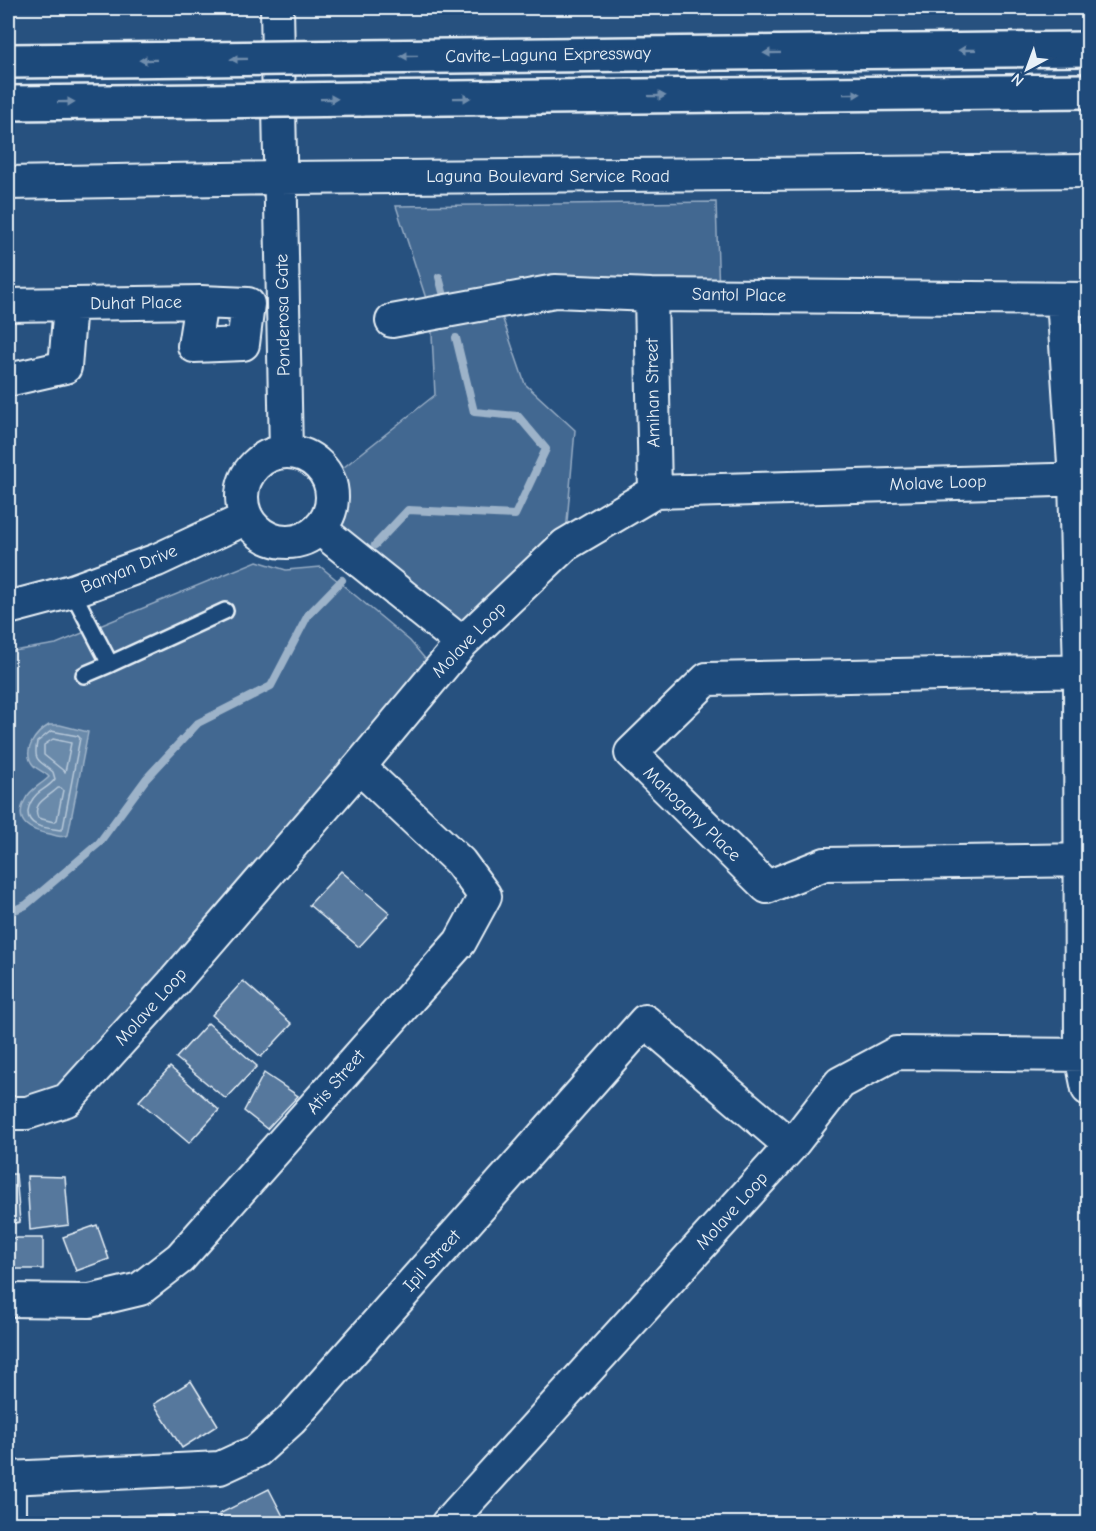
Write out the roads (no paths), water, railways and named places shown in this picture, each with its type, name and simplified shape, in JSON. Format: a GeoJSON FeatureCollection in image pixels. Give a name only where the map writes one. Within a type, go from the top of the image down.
{"type":"FeatureCollection","features":[{"type":"Feature","properties":{"kind":"highway","name":"Cavite–Laguna Expressway"},"geometry":{"type":"LineString","coordinates":[[8,62],[1089,49]]}},
{"type":"Feature","properties":{"kind":"highway"},"geometry":{"type":"LineString","coordinates":[[8,103],[1089,91]]}},
{"type":"Feature","properties":{"kind":"street","name":"Ponderosa Gate"},"geometry":{"type":"LineString","coordinates":[[277,8],[286,452]]}},
{"type":"Feature","properties":{"kind":"street","name":"Laguna Boulevard Service Road"},"geometry":{"type":"LineString","coordinates":[[8,183],[280,178],[1089,171]]}},
{"type":"Feature","properties":{"kind":"street","name":"Santol Place"},"geometry":{"type":"LineString","coordinates":[[392,321],[555,291],[651,295],[1076,299]]}},
{"type":"Feature","properties":{"kind":"street","name":"Amihan Street"},"geometry":{"type":"LineString","coordinates":[[651,295],[655,492]]}},
{"type":"Feature","properties":{"kind":"street"},"geometry":{"type":"LineString","coordinates":[[1076,299],[1082,479],[1085,1055],[1089,1089]]}},
{"type":"Feature","properties":{"kind":"street","name":"Duhat Place"},"geometry":{"type":"LineString","coordinates":[[8,305],[201,302]]}},
{"type":"Feature","properties":{"kind":"street","name":"Duhat Place"},"geometry":{"type":"LineString","coordinates":[[8,380],[65,367],[70,304]]}},
{"type":"Feature","properties":{"kind":"street"},"geometry":{"type":"LineString","coordinates":[[286,452],[299,453],[312,459],[322,468],[329,479],[332,506],[326,522],[320,529],[308,538],[295,542],[281,542],[267,538],[255,530],[247,518],[242,503],[243,488],[248,474],[258,462],[271,454],[286,452]]}},
{"type":"Feature","properties":{"kind":"street","name":"Molave Loop"},"geometry":{"type":"LineString","coordinates":[[8,1113],[27,1113],[67,1100],[359,767],[462,643],[565,545],[655,492],[1082,479]]}},
{"type":"Feature","properties":{"kind":"street","name":"Banyan Drive"},"geometry":{"type":"LineString","coordinates":[[8,608],[72,591],[156,560],[247,518]]}},
{"type":"Feature","properties":{"kind":"street"},"geometry":{"type":"LineString","coordinates":[[320,529],[462,643]]}},
{"type":"Feature","properties":{"kind":"street","name":"Mahogany Place"},"geometry":{"type":"LineString","coordinates":[[1084,671],[707,679],[631,753],[767,887],[825,864],[1084,860]]}},
{"type":"Feature","properties":{"kind":"street","name":"Atis Street"},"geometry":{"type":"LineString","coordinates":[[8,1300],[90,1301],[140,1289],[180,1258],[460,942],[485,896],[460,862],[359,767]]}},
{"type":"Feature","properties":{"kind":"street","name":"Ipil Street"},"geometry":{"type":"LineString","coordinates":[[8,1478],[220,1468],[257,1451],[291,1420],[645,1021],[791,1146]]}},
{"type":"Feature","properties":{"kind":"street","name":"Molave Loop"},"geometry":{"type":"LineString","coordinates":[[447,1524],[791,1146],[840,1083],[896,1053],[1085,1055]]}},
{"type":"Feature","properties":{"kind":"street"},"geometry":{"type":"LineString","coordinates":[[8,1478],[9,1524]]}},
{"type":"Feature","properties":{"kind":"lane"},"geometry":{"type":"LineString","coordinates":[[72,591],[110,664]]}},
{"type":"Feature","properties":{"kind":"lane"},"geometry":{"type":"LineString","coordinates":[[84,675],[225,612]]}},
{"type":"Feature","properties":{"kind":"water"},"geometry":{"type":"Polygon","coordinates":[[[49,725],[60,725],[88,732],[68,835],[63,836],[36,831],[26,824],[21,815],[27,796],[49,777],[34,766],[30,760],[29,748],[35,737],[49,725]]]}},
{"type":"Feature","properties":{"kind":"waterway"},"geometry":{"type":"LineString","coordinates":[[439,277],[444,296]]}},
{"type":"Feature","properties":{"kind":"waterway"},"geometry":{"type":"LineString","coordinates":[[375,545],[408,510],[515,515],[546,449],[518,416],[474,412],[456,338]]}},
{"type":"Feature","properties":{"kind":"waterway"},"geometry":{"type":"LineString","coordinates":[[8,913],[26,905],[99,843],[146,779],[198,723],[271,686],[308,615],[342,580]]}}]}
